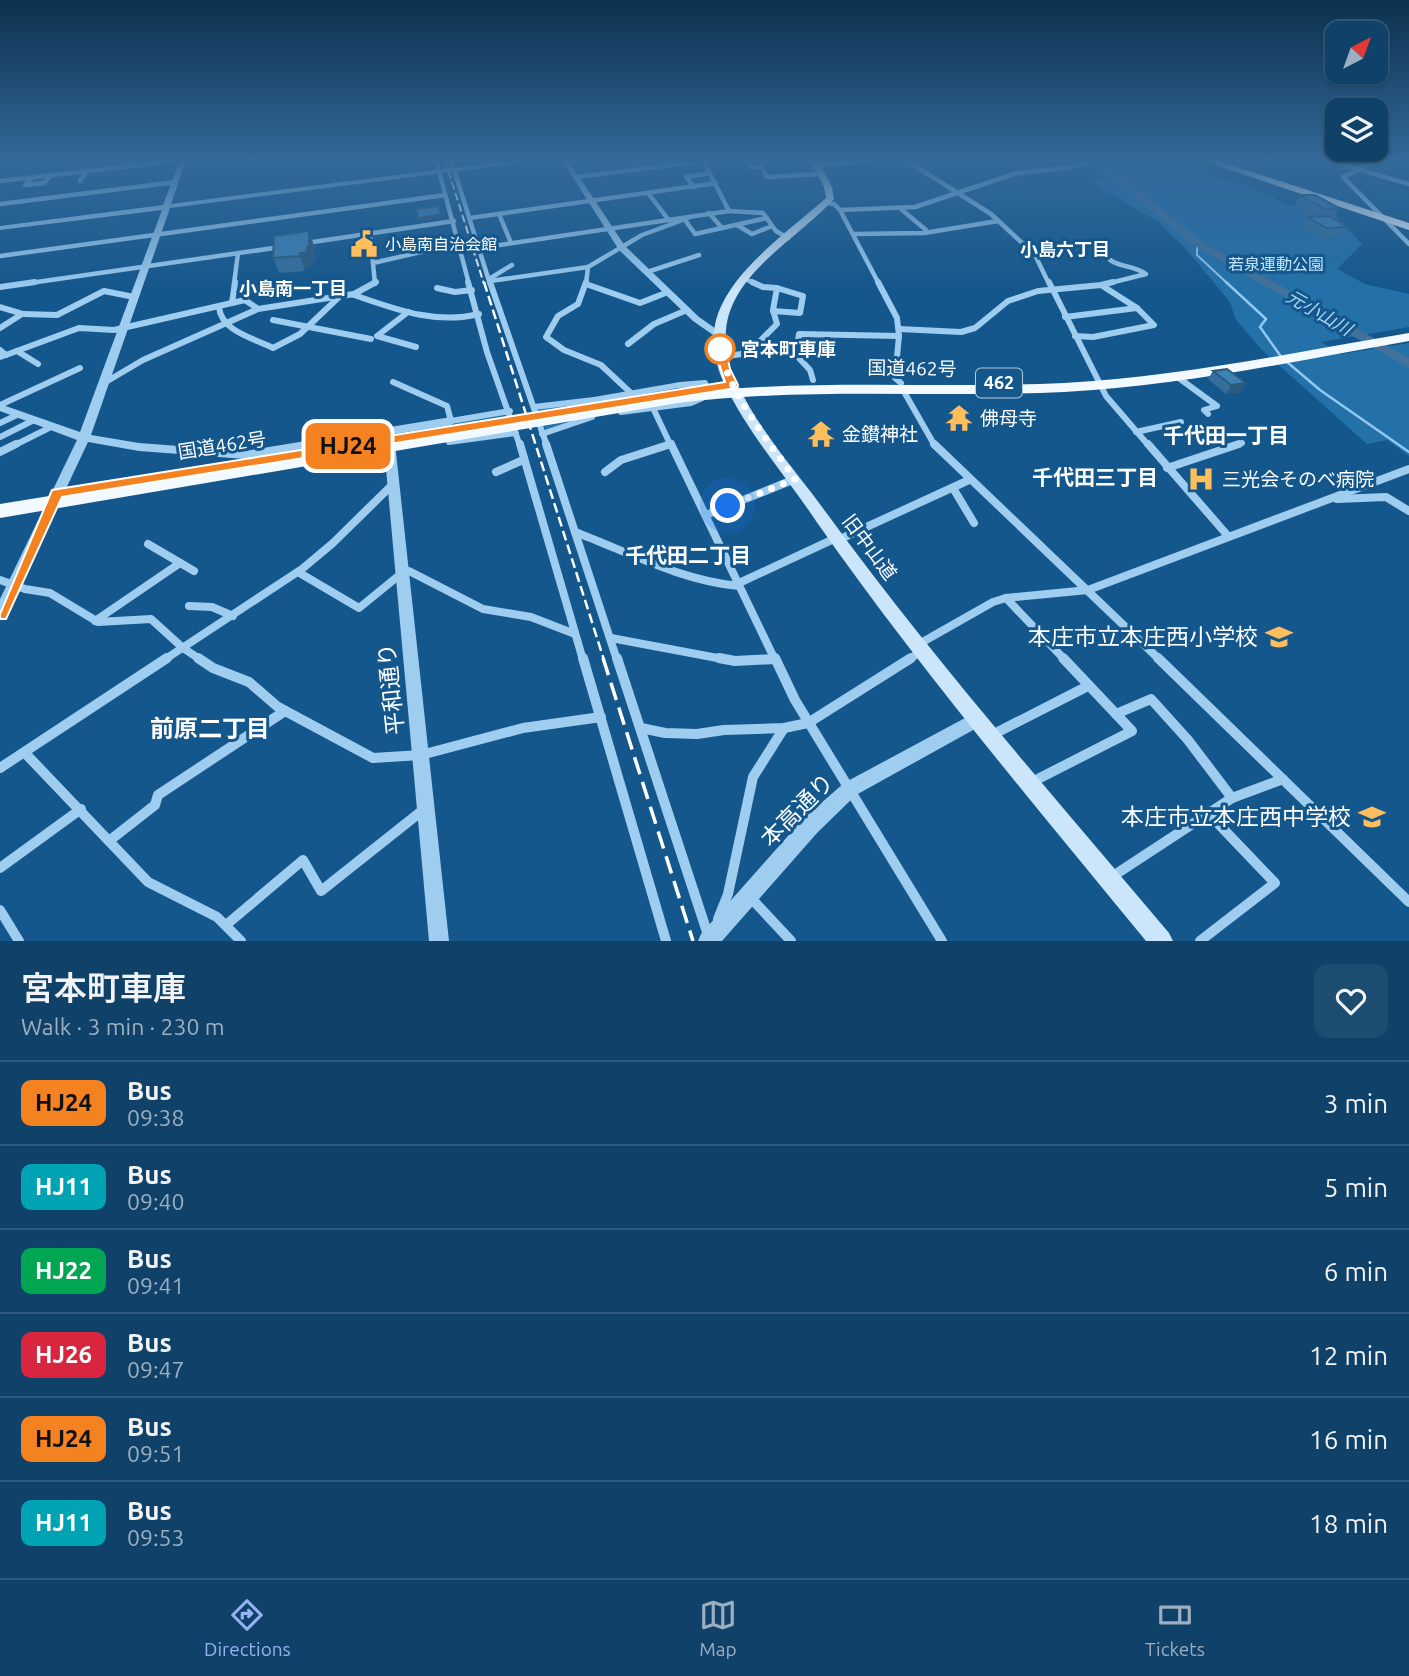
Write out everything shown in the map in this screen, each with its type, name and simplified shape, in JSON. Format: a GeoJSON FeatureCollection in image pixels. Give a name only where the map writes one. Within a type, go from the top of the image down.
{"type":"FeatureCollection","features":[{"type":"Feature","properties":{"kind":"highway"},"geometry":{"type":"LineString","coordinates":[[1338,204],[1409,227]]}},
{"type":"Feature","properties":{"kind":"highway","name":"国道462号"},"geometry":{"type":"LineString","coordinates":[[0,511],[55,498],[286,459],[706,392],[813,380],[1014,390],[1175,376],[1409,331]]}},
{"type":"Feature","properties":{"kind":"highway","name":"国道462号"},"geometry":{"type":"LineString","coordinates":[[1364,341],[1409,337]]}},
{"type":"Feature","properties":{"kind":"highway","name":"国道462号"},"geometry":{"type":"LineString","coordinates":[[1099,382],[1266,358]]}},
{"type":"Feature","properties":{"kind":"highway","name":"国道462号"},"geometry":{"type":"LineString","coordinates":[[734,389],[824,388],[900,383]]}},
{"type":"Feature","properties":{"kind":"highway","name":"国道462号"},"geometry":{"type":"LineString","coordinates":[[0,503],[175,486],[286,459]]}},
{"type":"Feature","properties":{"kind":"main road","name":"旧中山道"},"geometry":{"type":"LineString","coordinates":[[826,204],[743,278],[728,301],[719,335],[721,356],[734,389],[837,539],[920,647],[1160,941]]}},
{"type":"Feature","properties":{"kind":"street"},"geometry":{"type":"LineString","coordinates":[[0,614],[83,438],[168,204]]}},
{"type":"Feature","properties":{"kind":"street"},"geometry":{"type":"LineString","coordinates":[[0,229],[191,204]]}},
{"type":"Feature","properties":{"kind":"street"},"geometry":{"type":"LineString","coordinates":[[0,256],[379,204]]}},
{"type":"Feature","properties":{"kind":"street"},"geometry":{"type":"LineString","coordinates":[[448,204],[487,352],[510,411],[666,941]]}},
{"type":"Feature","properties":{"kind":"street"},"geometry":{"type":"LineString","coordinates":[[466,204],[711,941]]}},
{"type":"Feature","properties":{"kind":"street"},"geometry":{"type":"LineString","coordinates":[[470,218],[570,204]]}},
{"type":"Feature","properties":{"kind":"street"},"geometry":{"type":"LineString","coordinates":[[592,204],[622,248],[687,310],[719,335]]}},
{"type":"Feature","properties":{"kind":"street"},"geometry":{"type":"LineString","coordinates":[[656,204],[668,219]]}},
{"type":"Feature","properties":{"kind":"street"},"geometry":{"type":"LineString","coordinates":[[726,204],[729,211]]}},
{"type":"Feature","properties":{"kind":"street"},"geometry":{"type":"LineString","coordinates":[[833,204],[840,210],[889,303],[899,332],[900,383],[936,448],[1088,590],[1409,902]]}},
{"type":"Feature","properties":{"kind":"street"},"geometry":{"type":"LineString","coordinates":[[840,210],[901,209],[920,204]]}},
{"type":"Feature","properties":{"kind":"street"},"geometry":{"type":"LineString","coordinates":[[973,204],[998,221],[1035,255],[1110,401],[1228,536]]}},
{"type":"Feature","properties":{"kind":"street"},"geometry":{"type":"LineString","coordinates":[[1368,204],[1409,244]]}},
{"type":"Feature","properties":{"kind":"street"},"geometry":{"type":"LineString","coordinates":[[901,209],[926,230]]}},
{"type":"Feature","properties":{"kind":"street"},"geometry":{"type":"LineString","coordinates":[[479,248],[729,211],[763,213],[772,226],[788,238]]}},
{"type":"Feature","properties":{"kind":"street"},"geometry":{"type":"LineString","coordinates":[[709,213],[722,228]]}},
{"type":"Feature","properties":{"kind":"street"},"geometry":{"type":"LineString","coordinates":[[499,214],[511,243]]}},
{"type":"Feature","properties":{"kind":"street"},"geometry":{"type":"LineString","coordinates":[[489,280],[589,267],[642,235],[693,215]]}},
{"type":"Feature","properties":{"kind":"street"},"geometry":{"type":"LineString","coordinates":[[685,220],[695,233],[767,218]]}},
{"type":"Feature","properties":{"kind":"street"},"geometry":{"type":"LineString","coordinates":[[304,243],[454,221]]}},
{"type":"Feature","properties":{"kind":"street"},"geometry":{"type":"LineString","coordinates":[[853,234],[924,233],[926,230],[998,221]]}},
{"type":"Feature","properties":{"kind":"street"},"geometry":{"type":"LineString","coordinates":[[736,225],[752,234],[772,226]]}},
{"type":"Feature","properties":{"kind":"street"},"geometry":{"type":"LineString","coordinates":[[104,383],[123,374],[144,358],[157,356],[227,326],[258,309],[354,294],[376,283],[370,233]]}},
{"type":"Feature","properties":{"kind":"street"},"geometry":{"type":"LineString","coordinates":[[373,263],[425,251],[457,236]]}},
{"type":"Feature","properties":{"kind":"street"},"geometry":{"type":"LineString","coordinates":[[0,287],[291,245]]}},
{"type":"Feature","properties":{"kind":"street"},"geometry":{"type":"LineString","coordinates":[[232,303],[239,253]]}},
{"type":"Feature","properties":{"kind":"street"},"geometry":{"type":"LineString","coordinates":[[647,271],[699,256]]}},
{"type":"Feature","properties":{"kind":"street"},"geometry":{"type":"LineString","coordinates":[[813,380],[810,370],[796,355],[799,334],[961,332],[975,328],[1008,301],[1038,291],[1101,285],[1146,274],[1133,265],[1120,266],[1110,260]]}},
{"type":"Feature","properties":{"kind":"street"},"geometry":{"type":"LineString","coordinates":[[489,280],[512,265]]}},
{"type":"Feature","properties":{"kind":"street"},"geometry":{"type":"LineString","coordinates":[[589,267],[578,304],[555,316],[547,337],[564,350],[601,365],[632,394]]}},
{"type":"Feature","properties":{"kind":"street"},"geometry":{"type":"LineString","coordinates":[[743,278],[763,287],[803,296],[800,313],[773,311]]}},
{"type":"Feature","properties":{"kind":"street"},"geometry":{"type":"LineString","coordinates":[[586,284],[640,303],[668,292]]}},
{"type":"Feature","properties":{"kind":"street"},"geometry":{"type":"LineString","coordinates":[[1075,336],[1093,337],[1154,326],[1136,307],[1101,285]]}},
{"type":"Feature","properties":{"kind":"street"},"geometry":{"type":"LineString","coordinates":[[437,288],[455,292],[472,290]]}},
{"type":"Feature","properties":{"kind":"street"},"geometry":{"type":"LineString","coordinates":[[721,356],[740,358],[747,355],[777,324],[773,311],[777,288]]}},
{"type":"Feature","properties":{"kind":"street"},"geometry":{"type":"LineString","coordinates":[[0,307],[23,314],[57,315],[104,291],[134,297]]}},
{"type":"Feature","properties":{"kind":"street"},"geometry":{"type":"LineString","coordinates":[[354,294],[408,312],[443,319],[461,320],[479,314]]}},
{"type":"Feature","properties":{"kind":"street"},"geometry":{"type":"LineString","coordinates":[[219,307],[220,318],[227,326],[273,348],[300,334],[340,296]]}},
{"type":"Feature","properties":{"kind":"street"},"geometry":{"type":"LineString","coordinates":[[68,324],[87,331],[122,329],[245,300],[258,309]]}},
{"type":"Feature","properties":{"kind":"street"},"geometry":{"type":"LineString","coordinates":[[1065,317],[1136,307]]}},
{"type":"Feature","properties":{"kind":"street"},"geometry":{"type":"LineString","coordinates":[[628,344],[654,324],[687,310]]}},
{"type":"Feature","properties":{"kind":"street"},"geometry":{"type":"LineString","coordinates":[[408,312],[377,336],[416,347]]}},
{"type":"Feature","properties":{"kind":"street"},"geometry":{"type":"LineString","coordinates":[[0,328],[23,314]]}},
{"type":"Feature","properties":{"kind":"street"},"geometry":{"type":"LineString","coordinates":[[273,320],[311,325],[371,339]]}},
{"type":"Feature","properties":{"kind":"street"},"geometry":{"type":"LineString","coordinates":[[0,349],[3,356],[79,328]]}},
{"type":"Feature","properties":{"kind":"street"},"geometry":{"type":"LineString","coordinates":[[17,351],[38,364]]}},
{"type":"Feature","properties":{"kind":"street"},"geometry":{"type":"LineString","coordinates":[[0,406],[80,368]]}},
{"type":"Feature","properties":{"kind":"street"},"geometry":{"type":"LineString","coordinates":[[1175,376],[1217,407],[1204,410],[1208,414]]}},
{"type":"Feature","properties":{"kind":"street"},"geometry":{"type":"LineString","coordinates":[[393,382],[447,406],[451,421]]}},
{"type":"Feature","properties":{"kind":"street"},"geometry":{"type":"LineString","coordinates":[[534,407],[705,383],[706,392],[691,403],[589,417],[542,434]]}},
{"type":"Feature","properties":{"kind":"street"},"geometry":{"type":"LineString","coordinates":[[0,406],[83,438],[139,447],[253,455],[510,411]]}},
{"type":"Feature","properties":{"kind":"street"},"geometry":{"type":"LineString","coordinates":[[653,408],[808,723],[942,941]]}},
{"type":"Feature","properties":{"kind":"street"},"geometry":{"type":"LineString","coordinates":[[0,423],[19,414]]}},
{"type":"Feature","properties":{"kind":"street"},"geometry":{"type":"LineString","coordinates":[[0,437],[34,420]]}},
{"type":"Feature","properties":{"kind":"street"},"geometry":{"type":"LineString","coordinates":[[1136,432],[1181,422]]}},
{"type":"Feature","properties":{"kind":"street"},"geometry":{"type":"LineString","coordinates":[[0,452],[51,427]]}},
{"type":"Feature","properties":{"kind":"street","name":"平和通り"},"geometry":{"type":"LineString","coordinates":[[388,432],[439,941]]}},
{"type":"Feature","properties":{"kind":"street"},"geometry":{"type":"LineString","coordinates":[[175,486],[516,433]]}},
{"type":"Feature","properties":{"kind":"street"},"geometry":{"type":"LineString","coordinates":[[1167,468],[1242,443]]}},
{"type":"Feature","properties":{"kind":"street"},"geometry":{"type":"LineString","coordinates":[[605,472],[621,460],[671,444]]}},
{"type":"Feature","properties":{"kind":"street"},"geometry":{"type":"LineString","coordinates":[[496,472],[523,460]]}},
{"type":"Feature","properties":{"kind":"street"},"geometry":{"type":"LineString","coordinates":[[640,728],[665,733],[697,734],[724,730],[784,728],[808,723],[920,647],[993,602],[1006,598],[1088,590],[1409,469]]}},
{"type":"Feature","properties":{"kind":"street"},"geometry":{"type":"LineString","coordinates":[[706,515],[795,479]]}},
{"type":"Feature","properties":{"kind":"street"},"geometry":{"type":"LineString","coordinates":[[575,532],[728,587],[739,585],[969,480]]}},
{"type":"Feature","properties":{"kind":"street"},"geometry":{"type":"LineString","coordinates":[[0,768],[298,572],[333,543],[392,485]]}},
{"type":"Feature","properties":{"kind":"street"},"geometry":{"type":"LineString","coordinates":[[953,488],[974,523]]}},
{"type":"Feature","properties":{"kind":"street"},"geometry":{"type":"LineString","coordinates":[[1334,498],[1386,498],[1409,511]]}},
{"type":"Feature","properties":{"kind":"street"},"geometry":{"type":"LineString","coordinates":[[148,544],[194,571]]}},
{"type":"Feature","properties":{"kind":"street"},"geometry":{"type":"LineString","coordinates":[[95,621],[180,563]]}},
{"type":"Feature","properties":{"kind":"street"},"geometry":{"type":"LineString","coordinates":[[298,572],[359,608],[402,573],[410,571],[483,609],[531,617],[575,634]]}},
{"type":"Feature","properties":{"kind":"street"},"geometry":{"type":"LineString","coordinates":[[0,580],[25,589],[50,593],[95,621],[151,619],[183,648],[213,668],[249,682],[285,711],[373,758],[421,755],[523,728],[601,717]]}},
{"type":"Feature","properties":{"kind":"street"},"geometry":{"type":"LineString","coordinates":[[1006,598],[1132,730],[1030,783]]}},
{"type":"Feature","properties":{"kind":"street"},"geometry":{"type":"LineString","coordinates":[[189,606],[214,606],[233,616]]}},
{"type":"Feature","properties":{"kind":"street"},"geometry":{"type":"LineString","coordinates":[[611,638],[735,661],[775,659]]}},
{"type":"Feature","properties":{"kind":"street"},"geometry":{"type":"LineString","coordinates":[[991,736],[1088,686]]}},
{"type":"Feature","properties":{"kind":"street"},"geometry":{"type":"LineString","coordinates":[[1116,714],[1151,699],[1188,740],[1232,798]]}},
{"type":"Feature","properties":{"kind":"street"},"geometry":{"type":"LineString","coordinates":[[109,841],[155,805],[158,795],[285,711]]}},
{"type":"Feature","properties":{"kind":"street","name":"本高通り"},"geometry":{"type":"LineString","coordinates":[[711,941],[810,826],[850,789],[978,719]]}},
{"type":"Feature","properties":{"kind":"street"},"geometry":{"type":"LineString","coordinates":[[711,941],[728,894],[753,778],[784,728]]}},
{"type":"Feature","properties":{"kind":"street"},"geometry":{"type":"LineString","coordinates":[[25,753],[148,882],[218,917],[241,941]]}},
{"type":"Feature","properties":{"kind":"street"},"geometry":{"type":"LineString","coordinates":[[1109,878],[1232,798],[1283,779]]}},
{"type":"Feature","properties":{"kind":"street"},"geometry":{"type":"LineString","coordinates":[[226,925],[303,860],[321,891],[426,807]]}},
{"type":"Feature","properties":{"kind":"street"},"geometry":{"type":"LineString","coordinates":[[0,868],[81,809]]}},
{"type":"Feature","properties":{"kind":"street"},"geometry":{"type":"LineString","coordinates":[[1200,941],[1275,883],[1208,813]]}},
{"type":"Feature","properties":{"kind":"street"},"geometry":{"type":"LineString","coordinates":[[749,895],[791,941]]}},
{"type":"Feature","properties":{"kind":"street"},"geometry":{"type":"LineString","coordinates":[[0,910],[19,941]]}},
{"type":"Feature","properties":{"kind":"green space","name":"若泉運動公園"},"geometry":{"type":"Polygon","coordinates":[[[1128,204],[1320,204],[1335,215],[1362,244],[1337,269],[1365,284],[1409,294],[1409,327],[1321,342],[1342,354],[1409,343],[1409,456],[1387,440],[1367,444],[1263,351],[1236,320],[1230,302],[1185,248],[1157,221],[1128,204]]]}},
{"type":"Feature","properties":{"kind":"green space"},"geometry":{"type":"Polygon","coordinates":[[[605,400],[610,412],[546,431],[537,409],[605,400]]]}},
{"type":"Feature","properties":{"kind":"green space"},"geometry":{"type":"Polygon","coordinates":[[[507,414],[511,432],[397,448],[396,434],[507,414]]]}},
{"type":"Feature","properties":{"kind":"building"},"geometry":{"type":"Polygon","coordinates":[[[1316,204],[1331,204],[1339,208],[1325,209],[1316,204]]]}},
{"type":"Feature","properties":{"kind":"building"},"geometry":{"type":"Polygon","coordinates":[[[438,206],[441,214],[418,218],[416,209],[438,206]]]}},
{"type":"Feature","properties":{"kind":"building"},"geometry":{"type":"Polygon","coordinates":[[[1329,216],[1348,227],[1326,228],[1308,217],[1329,216]]]}},
{"type":"Feature","properties":{"kind":"building"},"geometry":{"type":"Polygon","coordinates":[[[309,231],[307,252],[300,253],[300,256],[273,258],[274,236],[309,231]]]}},
{"type":"Feature","properties":{"kind":"building"},"geometry":{"type":"Polygon","coordinates":[[[1227,369],[1246,383],[1231,385],[1213,371],[1227,369]]]}},
{"type":"Feature","properties":{"kind":"waterway","name":"元小山川"},"geometry":{"type":"LineString","coordinates":[[1149,204],[1197,243],[1409,364]]}},
{"type":"Feature","properties":{"kind":"waterway"},"geometry":{"type":"LineString","coordinates":[[1197,243],[1197,255],[1228,284]]}},
{"type":"Feature","properties":{"kind":"waterway"},"geometry":{"type":"LineString","coordinates":[[1226,282],[1266,319],[1260,327],[1282,358]]}},
{"type":"Feature","properties":{"kind":"waterway"},"geometry":{"type":"LineString","coordinates":[[1287,362],[1320,390],[1409,452]]}},
{"type":"Feature","properties":{"kind":"railway"},"geometry":{"type":"LineString","coordinates":[[459,204],[484,284]]}},
{"type":"Feature","properties":{"kind":"railway"},"geometry":{"type":"LineString","coordinates":[[484,282],[604,660]]}},
{"type":"Feature","properties":{"kind":"railway"},"geometry":{"type":"LineString","coordinates":[[603,658],[693,941]]}},
{"type":"Feature","properties":{"kind":"bus line","name":"HJ24"},"geometry":{"type":"LineString","coordinates":[[0,614],[57,493],[732,385],[724,369],[720,347]]}},
{"type":"Feature","properties":{"kind":"place","name":"小島南自治会館"},"geometry":{"type":"Point","coordinates":[364,244]}},
{"type":"Feature","properties":{"kind":"place","name":"宮本町車庫"},"geometry":{"type":"Point","coordinates":[720,349]}},
{"type":"Feature","properties":{"kind":"place","name":"佛母寺"},"geometry":{"type":"Point","coordinates":[959,418]}},
{"type":"Feature","properties":{"kind":"place","name":"金鑚神社"},"geometry":{"type":"Point","coordinates":[821,434]}},
{"type":"Feature","properties":{"kind":"place","name":"三光会そのべ病院"},"geometry":{"type":"Point","coordinates":[1201,479]}},
{"type":"Feature","properties":{"kind":"place","name":"本庄市立本庄西小学校"},"geometry":{"type":"Point","coordinates":[1279,637]}},
{"type":"Feature","properties":{"kind":"place","name":"本庄市立本庄西中学校"},"geometry":{"type":"Point","coordinates":[1372,817]}},
{"type":"Feature","properties":{"kind":"district","name":"小島六丁目"},"geometry":{"type":"Point","coordinates":[1065,250]}},
{"type":"Feature","properties":{"kind":"district","name":"小島南一丁目"},"geometry":{"type":"Point","coordinates":[293,289]}},
{"type":"Feature","properties":{"kind":"district","name":"千代田一丁目"},"geometry":{"type":"Point","coordinates":[1226,436]}},
{"type":"Feature","properties":{"kind":"district","name":"千代田三丁目"},"geometry":{"type":"Point","coordinates":[1095,478]}},
{"type":"Feature","properties":{"kind":"district","name":"千代田二丁目"},"geometry":{"type":"Point","coordinates":[688,556]}},
{"type":"Feature","properties":{"kind":"district","name":"前原二丁目"},"geometry":{"type":"Point","coordinates":[210,729]}},
{"type":"Feature","properties":{"kind":"route"},"geometry":{"type":"LineString","coordinates":[[720,349],[726,374],[736,393],[795,479],[728,506]]}}]}
